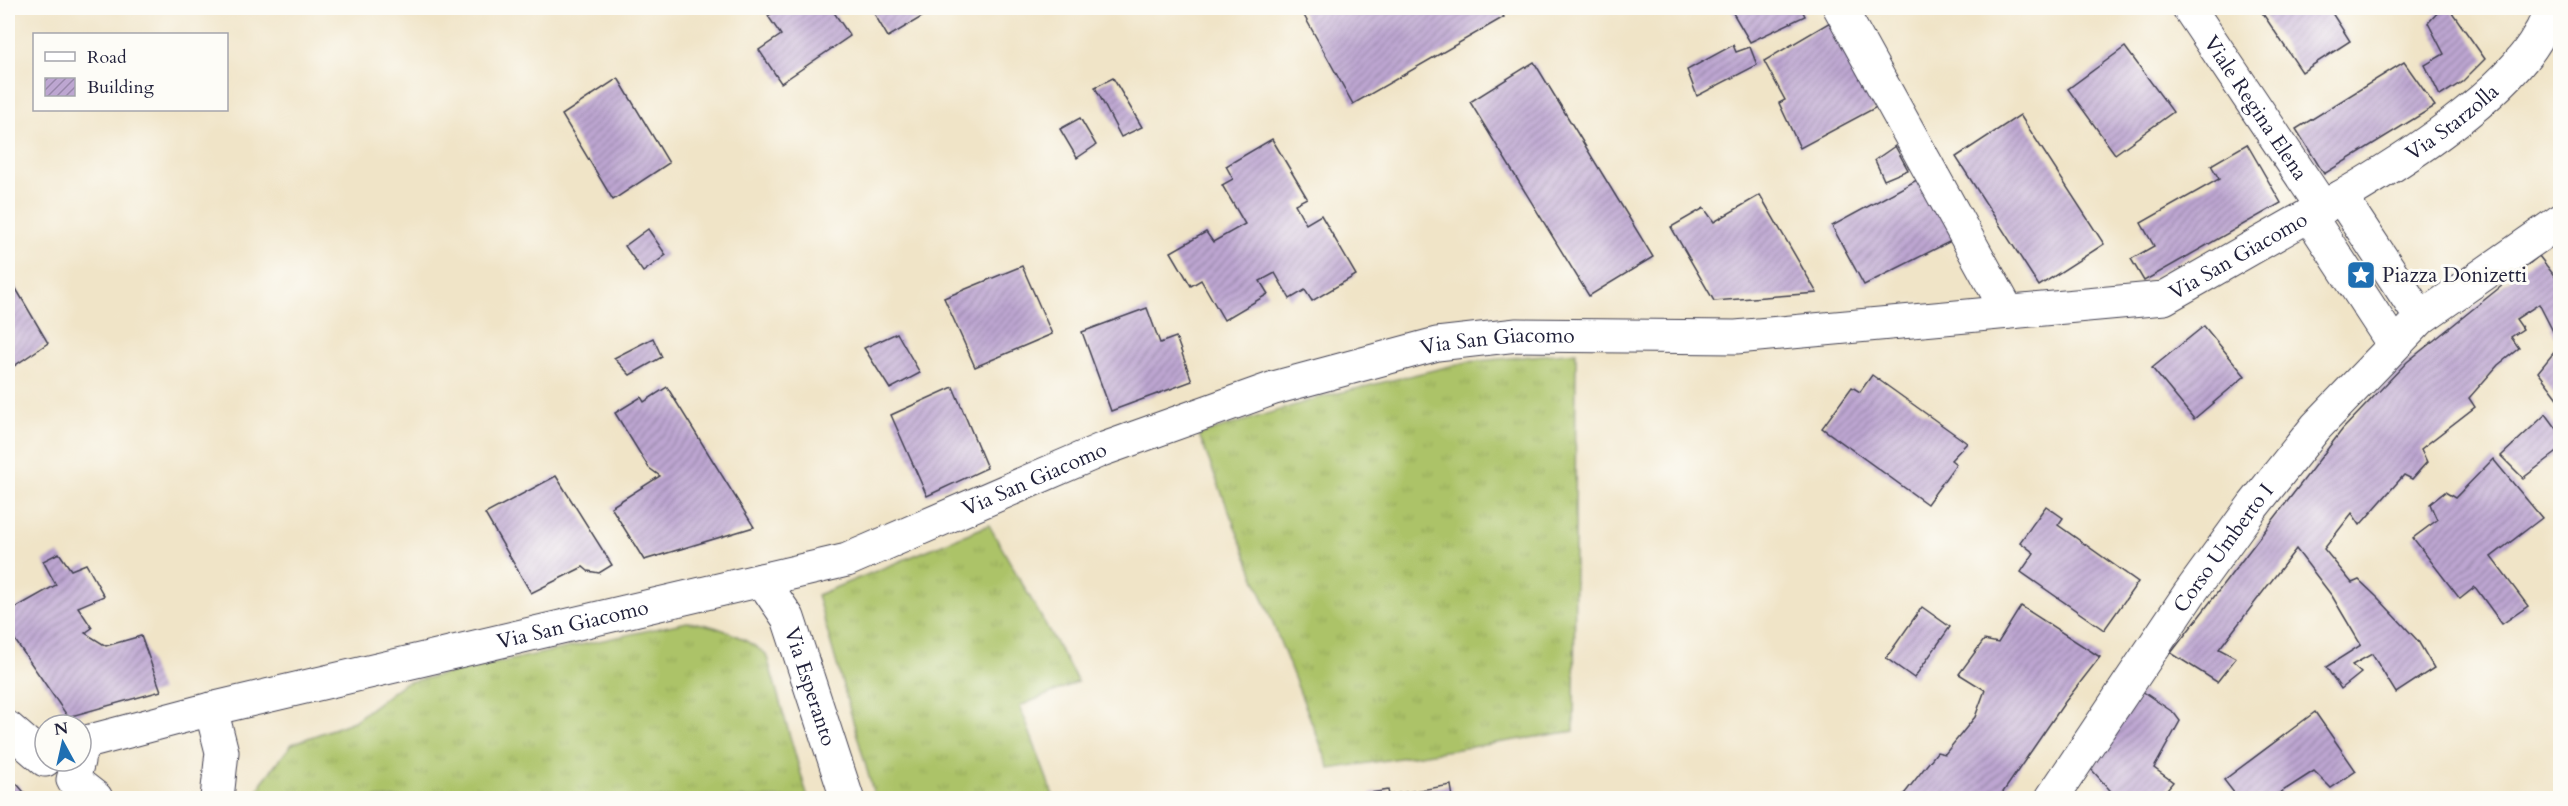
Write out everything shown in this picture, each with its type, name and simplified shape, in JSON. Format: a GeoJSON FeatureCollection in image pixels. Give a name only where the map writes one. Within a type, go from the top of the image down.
{"type":"FeatureCollection","features":[{"type":"Feature","properties":{"kind":"street"},"geometry":{"type":"LineString","coordinates":[[1840,8],[2008,312]]}},
{"type":"Feature","properties":{"kind":"street","name":"Viale Regina Elena"},"geometry":{"type":"LineString","coordinates":[[2189,8],[2324,207]]}},
{"type":"Feature","properties":{"kind":"street","name":"Via Starzolla"},"geometry":{"type":"LineString","coordinates":[[2324,207],[2385,171],[2488,96],[2525,55],[2541,33],[2550,8]]}},
{"type":"Feature","properties":{"kind":"street"},"geometry":{"type":"LineString","coordinates":[[2324,207],[2421,318]]}},
{"type":"Feature","properties":{"kind":"street"},"geometry":{"type":"LineString","coordinates":[[2324,207],[2394,345]]}},
{"type":"Feature","properties":{"kind":"street","name":"Via San Giacomo"},"geometry":{"type":"LineString","coordinates":[[93,758],[211,709],[847,560],[1101,450],[1274,388],[1437,344],[1517,334],[1736,337],[2164,298],[2324,207]]}},
{"type":"Feature","properties":{"kind":"street","name":"Corso Umberto I"},"geometry":{"type":"LineString","coordinates":[[2052,798],[2189,594],[2253,506],[2316,427],[2421,318],[2560,221]]}},
{"type":"Feature","properties":{"kind":"street","name":"Via Esperanto"},"geometry":{"type":"LineString","coordinates":[[762,580],[788,618],[847,798]]}},
{"type":"Feature","properties":{"kind":"street"},"geometry":{"type":"LineString","coordinates":[[211,709],[222,752],[217,798]]}},
{"type":"Feature","properties":{"kind":"street"},"geometry":{"type":"LineString","coordinates":[[8,727],[33,734]]}},
{"type":"Feature","properties":{"kind":"street"},"geometry":{"type":"LineString","coordinates":[[8,727],[33,749]]}},
{"type":"Feature","properties":{"kind":"green space"},"geometry":{"type":"Polygon","coordinates":[[[1576,352],[1574,731],[1330,769],[1199,435],[1318,398],[1467,362],[1576,352]]]}},
{"type":"Feature","properties":{"kind":"green space"},"geometry":{"type":"Polygon","coordinates":[[[989,525],[1078,682],[1020,706],[1054,798],[875,798],[817,595],[989,525]]]}},
{"type":"Feature","properties":{"kind":"green space"},"geometry":{"type":"Polygon","coordinates":[[[687,622],[709,625],[729,632],[766,654],[808,798],[255,798],[262,782],[292,744],[354,721],[404,683],[687,622]]]}},
{"type":"Feature","properties":{"kind":"building"},"geometry":{"type":"Polygon","coordinates":[[[780,8],[831,8],[850,36],[781,83],[759,50],[781,35],[768,16],[780,8]]]}},
{"type":"Feature","properties":{"kind":"building"},"geometry":{"type":"Polygon","coordinates":[[[876,8],[937,8],[888,37],[872,10],[876,8]]]}},
{"type":"Feature","properties":{"kind":"building"},"geometry":{"type":"Polygon","coordinates":[[[1307,8],[1498,8],[1504,17],[1353,104],[1301,10],[1307,8]]]}},
{"type":"Feature","properties":{"kind":"building"},"geometry":{"type":"Polygon","coordinates":[[[1730,8],[1801,8],[1805,16],[1750,42],[1730,8]]]}},
{"type":"Feature","properties":{"kind":"building"},"geometry":{"type":"Polygon","coordinates":[[[2259,8],[2333,8],[2330,10],[2350,41],[2302,72],[2259,8]]]}},
{"type":"Feature","properties":{"kind":"building"},"geometry":{"type":"Polygon","coordinates":[[[2442,8],[2449,8],[2485,59],[2462,82],[2440,96],[2425,65],[2444,54],[2428,23],[2442,8]]]}},
{"type":"Feature","properties":{"kind":"building"},"geometry":{"type":"Polygon","coordinates":[[[1837,18],[1886,102],[1800,148],[1779,103],[1785,100],[1764,61],[1837,18]]]}},
{"type":"Feature","properties":{"kind":"building"},"geometry":{"type":"Polygon","coordinates":[[[1733,45],[1736,52],[1750,47],[1757,65],[1697,96],[1687,70],[1733,45]]]}},
{"type":"Feature","properties":{"kind":"building"},"geometry":{"type":"Polygon","coordinates":[[[2125,47],[2173,112],[2115,154],[2068,89],[2125,47]]]}},
{"type":"Feature","properties":{"kind":"building"},"geometry":{"type":"Polygon","coordinates":[[[1534,62],[1653,257],[1589,296],[1470,102],[1534,62]]]}},
{"type":"Feature","properties":{"kind":"building"},"geometry":{"type":"Polygon","coordinates":[[[2404,62],[2435,106],[2324,174],[2296,129],[2404,62]]]}},
{"type":"Feature","properties":{"kind":"building"},"geometry":{"type":"Polygon","coordinates":[[[618,78],[669,163],[613,200],[562,115],[618,78]]]}},
{"type":"Feature","properties":{"kind":"building"},"geometry":{"type":"Polygon","coordinates":[[[1113,78],[1142,127],[1121,137],[1095,87],[1113,78]]]}},
{"type":"Feature","properties":{"kind":"building"},"geometry":{"type":"Polygon","coordinates":[[[2020,115],[2104,244],[2039,286],[1956,157],[2020,115]]]}},
{"type":"Feature","properties":{"kind":"building"},"geometry":{"type":"Polygon","coordinates":[[[1080,118],[1096,145],[1077,158],[1060,129],[1080,118]]]}},
{"type":"Feature","properties":{"kind":"building"},"geometry":{"type":"Polygon","coordinates":[[[1272,139],[1307,198],[1295,204],[1306,224],[1321,215],[1356,275],[1312,301],[1305,290],[1290,299],[1275,273],[1260,281],[1268,294],[1224,320],[1201,280],[1191,286],[1171,252],[1206,232],[1213,242],[1245,224],[1222,185],[1233,179],[1226,166],[1272,139]]]}},
{"type":"Feature","properties":{"kind":"building"},"geometry":{"type":"Polygon","coordinates":[[[2247,144],[2281,203],[2144,281],[2131,259],[2154,246],[2141,223],[2219,179],[2211,165],[2247,144]]]}},
{"type":"Feature","properties":{"kind":"building"},"geometry":{"type":"Polygon","coordinates":[[[1895,146],[1908,170],[1884,180],[1875,160],[1895,146]]]}},
{"type":"Feature","properties":{"kind":"building"},"geometry":{"type":"Polygon","coordinates":[[[1926,175],[1959,237],[1864,285],[1832,226],[1926,175]]]}},
{"type":"Feature","properties":{"kind":"building"},"geometry":{"type":"Polygon","coordinates":[[[1760,195],[1817,293],[1714,301],[1671,227],[1704,208],[1714,222],[1760,195]]]}},
{"type":"Feature","properties":{"kind":"building"},"geometry":{"type":"Polygon","coordinates":[[[648,229],[666,255],[643,272],[625,246],[648,229]]]}},
{"type":"Feature","properties":{"kind":"building"},"geometry":{"type":"Polygon","coordinates":[[[2539,256],[2560,283],[2560,345],[2539,304],[2516,319],[2523,329],[2511,337],[2519,348],[2498,365],[2469,398],[2475,407],[2421,449],[2427,462],[2412,479],[2404,475],[2360,525],[2352,513],[2324,549],[2352,583],[2359,580],[2418,641],[2434,668],[2396,693],[2372,654],[2352,665],[2361,673],[2341,689],[2326,667],[2361,645],[2332,596],[2296,549],[2219,649],[2236,658],[2217,682],[2171,653],[2342,430],[2407,362],[2539,256]]]}},
{"type":"Feature","properties":{"kind":"building"},"geometry":{"type":"Polygon","coordinates":[[[1022,266],[1052,334],[975,367],[944,298],[1022,266]]]}},
{"type":"Feature","properties":{"kind":"building"},"geometry":{"type":"Polygon","coordinates":[[[8,275],[48,343],[8,370],[8,275]]]}},
{"type":"Feature","properties":{"kind":"building"},"geometry":{"type":"Polygon","coordinates":[[[1147,308],[1160,343],[1176,337],[1192,381],[1111,411],[1082,332],[1147,308]]]}},
{"type":"Feature","properties":{"kind":"building"},"geometry":{"type":"Polygon","coordinates":[[[2204,326],[2245,376],[2194,419],[2152,368],[2204,326]]]}},
{"type":"Feature","properties":{"kind":"building"},"geometry":{"type":"Polygon","coordinates":[[[897,333],[920,373],[890,389],[864,348],[897,333]]]}},
{"type":"Feature","properties":{"kind":"building"},"geometry":{"type":"Polygon","coordinates":[[[653,338],[662,357],[630,375],[614,358],[653,338]]]}},
{"type":"Feature","properties":{"kind":"building"},"geometry":{"type":"Polygon","coordinates":[[[2560,345],[2560,401],[2538,372],[2560,345]]]}},
{"type":"Feature","properties":{"kind":"building"},"geometry":{"type":"Polygon","coordinates":[[[1872,375],[1967,443],[1951,460],[1956,464],[1927,504],[1822,428],[1852,387],[1860,392],[1872,375]]]}},
{"type":"Feature","properties":{"kind":"building"},"geometry":{"type":"Polygon","coordinates":[[[667,387],[754,527],[644,560],[611,507],[660,476],[649,468],[615,413],[641,397],[644,402],[667,387]]]}},
{"type":"Feature","properties":{"kind":"building"},"geometry":{"type":"Polygon","coordinates":[[[953,387],[987,468],[927,496],[891,415],[953,387]]]}},
{"type":"Feature","properties":{"kind":"building"},"geometry":{"type":"Polygon","coordinates":[[[2546,414],[2560,433],[2560,450],[2523,478],[2501,456],[2546,414]]]}},
{"type":"Feature","properties":{"kind":"building"},"geometry":{"type":"Polygon","coordinates":[[[2493,459],[2542,518],[2491,557],[2528,606],[2502,624],[2475,587],[2460,599],[2413,538],[2437,520],[2430,504],[2445,492],[2455,498],[2493,459]]]}},
{"type":"Feature","properties":{"kind":"building"},"geometry":{"type":"Polygon","coordinates":[[[556,476],[612,565],[599,573],[588,571],[583,567],[531,593],[485,514],[556,476]]]}},
{"type":"Feature","properties":{"kind":"building"},"geometry":{"type":"Polygon","coordinates":[[[2046,506],[2063,518],[2058,525],[2138,582],[2104,630],[2021,572],[2034,553],[2020,542],[2046,506]]]}},
{"type":"Feature","properties":{"kind":"building"},"geometry":{"type":"Polygon","coordinates":[[[59,553],[71,570],[86,564],[104,596],[78,607],[92,628],[85,633],[106,646],[141,636],[161,691],[82,713],[65,713],[8,630],[8,612],[56,585],[43,561],[59,553]]]}},
{"type":"Feature","properties":{"kind":"building"},"geometry":{"type":"Polygon","coordinates":[[[2021,606],[2100,657],[2065,702],[1999,798],[1901,798],[1937,752],[1945,754],[1975,717],[1985,690],[1959,674],[1984,640],[1998,643],[2021,606]]]}},
{"type":"Feature","properties":{"kind":"building"},"geometry":{"type":"Polygon","coordinates":[[[1922,607],[1950,627],[1914,678],[1886,658],[1922,607]]]}},
{"type":"Feature","properties":{"kind":"building"},"geometry":{"type":"Polygon","coordinates":[[[2142,691],[2174,713],[2180,721],[2154,768],[2173,782],[2163,794],[2168,798],[2117,798],[2091,769],[2142,691]]]}},
{"type":"Feature","properties":{"kind":"building"},"geometry":{"type":"Polygon","coordinates":[[[2315,712],[2356,771],[2331,788],[2314,771],[2272,798],[2238,798],[2224,780],[2315,712]]]}},
{"type":"Feature","properties":{"kind":"building"},"geometry":{"type":"Polygon","coordinates":[[[17,784],[29,798],[8,798],[8,790],[17,784]]]}},
{"type":"Feature","properties":{"kind":"building"},"geometry":{"type":"Polygon","coordinates":[[[1451,785],[1453,798],[1372,798],[1370,793],[1388,790],[1389,795],[1451,785]]]}},
{"type":"Feature","properties":{"kind":"place","name":"Piazza Donizetti"},"geometry":{"type":"Point","coordinates":[2361,275]}}]}
